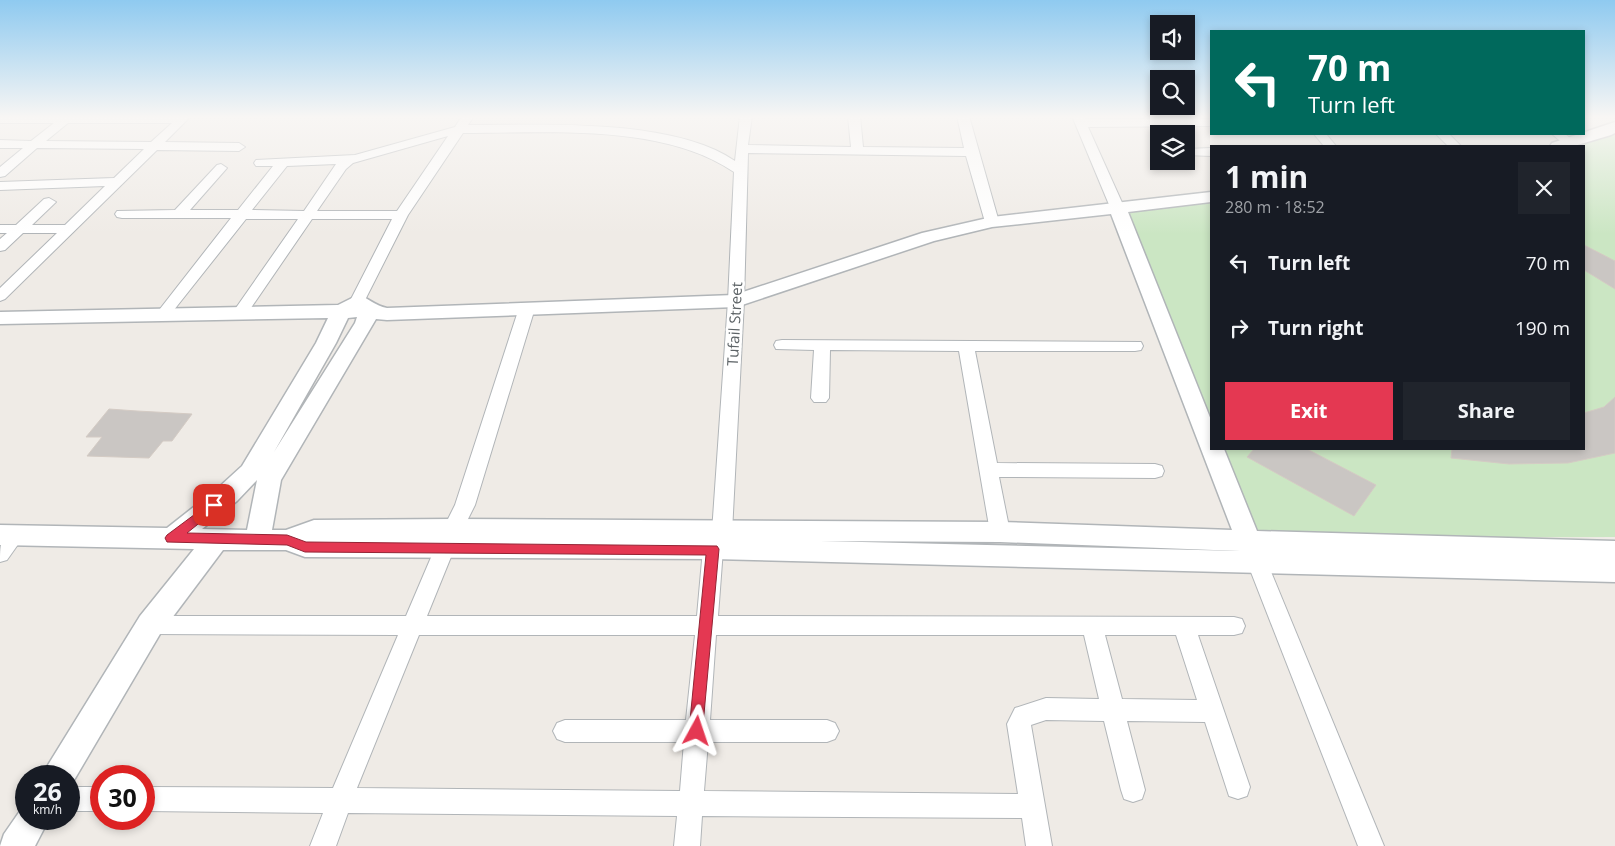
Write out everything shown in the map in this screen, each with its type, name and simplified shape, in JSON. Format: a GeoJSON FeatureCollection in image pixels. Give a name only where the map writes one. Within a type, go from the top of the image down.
{"type":"FeatureCollection","features":[{"type":"Feature","properties":{"kind":"street"},"geometry":{"type":"LineString","coordinates":[[0,173],[6,163],[17,155]]}},
{"type":"Feature","properties":{"kind":"street"},"geometry":{"type":"LineString","coordinates":[[0,296],[145,155]]}},
{"type":"Feature","properties":{"kind":"street"},"geometry":{"type":"LineString","coordinates":[[260,163],[349,160],[365,155]]}},
{"type":"Feature","properties":{"kind":"street"},"geometry":{"type":"LineString","coordinates":[[258,540],[269,479],[359,314],[401,214],[442,155]]}},
{"type":"Feature","properties":{"kind":"street"},"geometry":{"type":"LineString","coordinates":[[715,155],[741,171]]}},
{"type":"Feature","properties":{"kind":"street","name":"Tufail Street"},"geometry":{"type":"LineString","coordinates":[[687,846],[705,626],[718,541],[736,301],[742,155]]}},
{"type":"Feature","properties":{"kind":"street"},"geometry":{"type":"LineString","coordinates":[[971,155],[992,222]]}},
{"type":"Feature","properties":{"kind":"street"},"geometry":{"type":"LineString","coordinates":[[1095,155],[1210,445]]}},
{"type":"Feature","properties":{"kind":"street"},"geometry":{"type":"LineString","coordinates":[[239,315],[306,215],[341,166],[349,160]]}},
{"type":"Feature","properties":{"kind":"street"},"geometry":{"type":"LineString","coordinates":[[161,317],[283,162]]}},
{"type":"Feature","properties":{"kind":"street"},"geometry":{"type":"LineString","coordinates":[[179,214],[221,168]]}},
{"type":"Feature","properties":{"kind":"street"},"geometry":{"type":"LineString","coordinates":[[0,186],[117,182]]}},
{"type":"Feature","properties":{"kind":"street"},"geometry":{"type":"LineString","coordinates":[[0,330],[359,314],[736,301],[928,237],[992,222],[1210,197]]}},
{"type":"Feature","properties":{"kind":"street"},"geometry":{"type":"LineString","coordinates":[[0,247],[49,202]]}},
{"type":"Feature","properties":{"kind":"street"},"geometry":{"type":"LineString","coordinates":[[122,214],[401,214]]}},
{"type":"Feature","properties":{"kind":"street"},"geometry":{"type":"LineString","coordinates":[[0,229],[69,229]]}},
{"type":"Feature","properties":{"kind":"street"},"geometry":{"type":"LineString","coordinates":[[324,846],[340,800],[449,538],[465,505],[527,308]]}},
{"type":"Feature","properties":{"kind":"street"},"geometry":{"type":"LineString","coordinates":[[0,318],[359,314]]}},
{"type":"Feature","properties":{"kind":"street"},"geometry":{"type":"LineString","coordinates":[[172,538],[228,494],[250,472],[359,314]]}},
{"type":"Feature","properties":{"kind":"street"},"geometry":{"type":"LineString","coordinates":[[782,345],[1135,346]]}},
{"type":"Feature","properties":{"kind":"street"},"geometry":{"type":"LineString","coordinates":[[820,398],[822,345]]}},
{"type":"Feature","properties":{"kind":"street"},"geometry":{"type":"LineString","coordinates":[[966,345],[1000,532]]}},
{"type":"Feature","properties":{"kind":"street"},"geometry":{"type":"LineString","coordinates":[[1212,450],[1371,846]]}},
{"type":"Feature","properties":{"kind":"street"},"geometry":{"type":"LineString","coordinates":[[989,470],[1155,471]]}},
{"type":"Feature","properties":{"kind":"street"},"geometry":{"type":"LineString","coordinates":[[718,541],[1000,532],[1253,552],[1615,571]]}},
{"type":"Feature","properties":{"kind":"street"},"geometry":{"type":"LineString","coordinates":[[5,542],[172,538],[287,540],[305,547],[449,538],[718,541],[1253,552],[1495,550],[1615,552]]}},
{"type":"Feature","properties":{"kind":"street"},"geometry":{"type":"LineString","coordinates":[[66,765],[150,625],[217,539]]}},
{"type":"Feature","properties":{"kind":"street"},"geometry":{"type":"LineString","coordinates":[[150,625],[1234,626]]}},
{"type":"Feature","properties":{"kind":"street"},"geometry":{"type":"LineString","coordinates":[[1092,626],[1133,790]]}},
{"type":"Feature","properties":{"kind":"street"},"geometry":{"type":"LineString","coordinates":[[1184,626],[1238,787]]}},
{"type":"Feature","properties":{"kind":"street"},"geometry":{"type":"LineString","coordinates":[[1039,846],[1019,724],[1023,716],[1046,709],[1211,711]]}},
{"type":"Feature","properties":{"kind":"street"},"geometry":{"type":"LineString","coordinates":[[565,731],[827,732]]}},
{"type":"Feature","properties":{"kind":"street"},"geometry":{"type":"LineString","coordinates":[[155,799],[1031,806]]}},
{"type":"Feature","properties":{"kind":"street"},"geometry":{"type":"LineString","coordinates":[[16,846],[26,830]]}},
{"type":"Feature","properties":{"kind":"green space"},"geometry":{"type":"Polygon","coordinates":[[[1585,155],[1615,155],[1615,537],[1270,538],[1244,523],[1215,450],[1585,450],[1585,155]]]}},
{"type":"Feature","properties":{"kind":"green space"},"geometry":{"type":"Polygon","coordinates":[[[1210,200],[1210,435],[1123,210],[1210,200]]]}},
{"type":"Feature","properties":{"kind":"building"},"geometry":{"type":"Polygon","coordinates":[[[1585,246],[1615,261],[1615,289],[1585,271],[1585,246]]]}},
{"type":"Feature","properties":{"kind":"building"},"geometry":{"type":"Polygon","coordinates":[[[1615,397],[1615,453],[1568,463],[1509,464],[1451,458],[1452,450],[1585,450],[1585,413],[1604,407],[1615,397]]]}},
{"type":"Feature","properties":{"kind":"building"},"geometry":{"type":"Polygon","coordinates":[[[109,409],[192,414],[172,441],[163,441],[149,458],[87,456],[102,437],[86,437],[109,409]]]}},
{"type":"Feature","properties":{"kind":"building"},"geometry":{"type":"Polygon","coordinates":[[[1253,450],[1309,450],[1376,485],[1354,516],[1247,457],[1253,450]]]}},
{"type":"Feature","properties":{"kind":"route"},"geometry":{"type":"LineString","coordinates":[[214,505],[172,538],[287,540],[305,547],[713,549],[697,731]]}}]}
